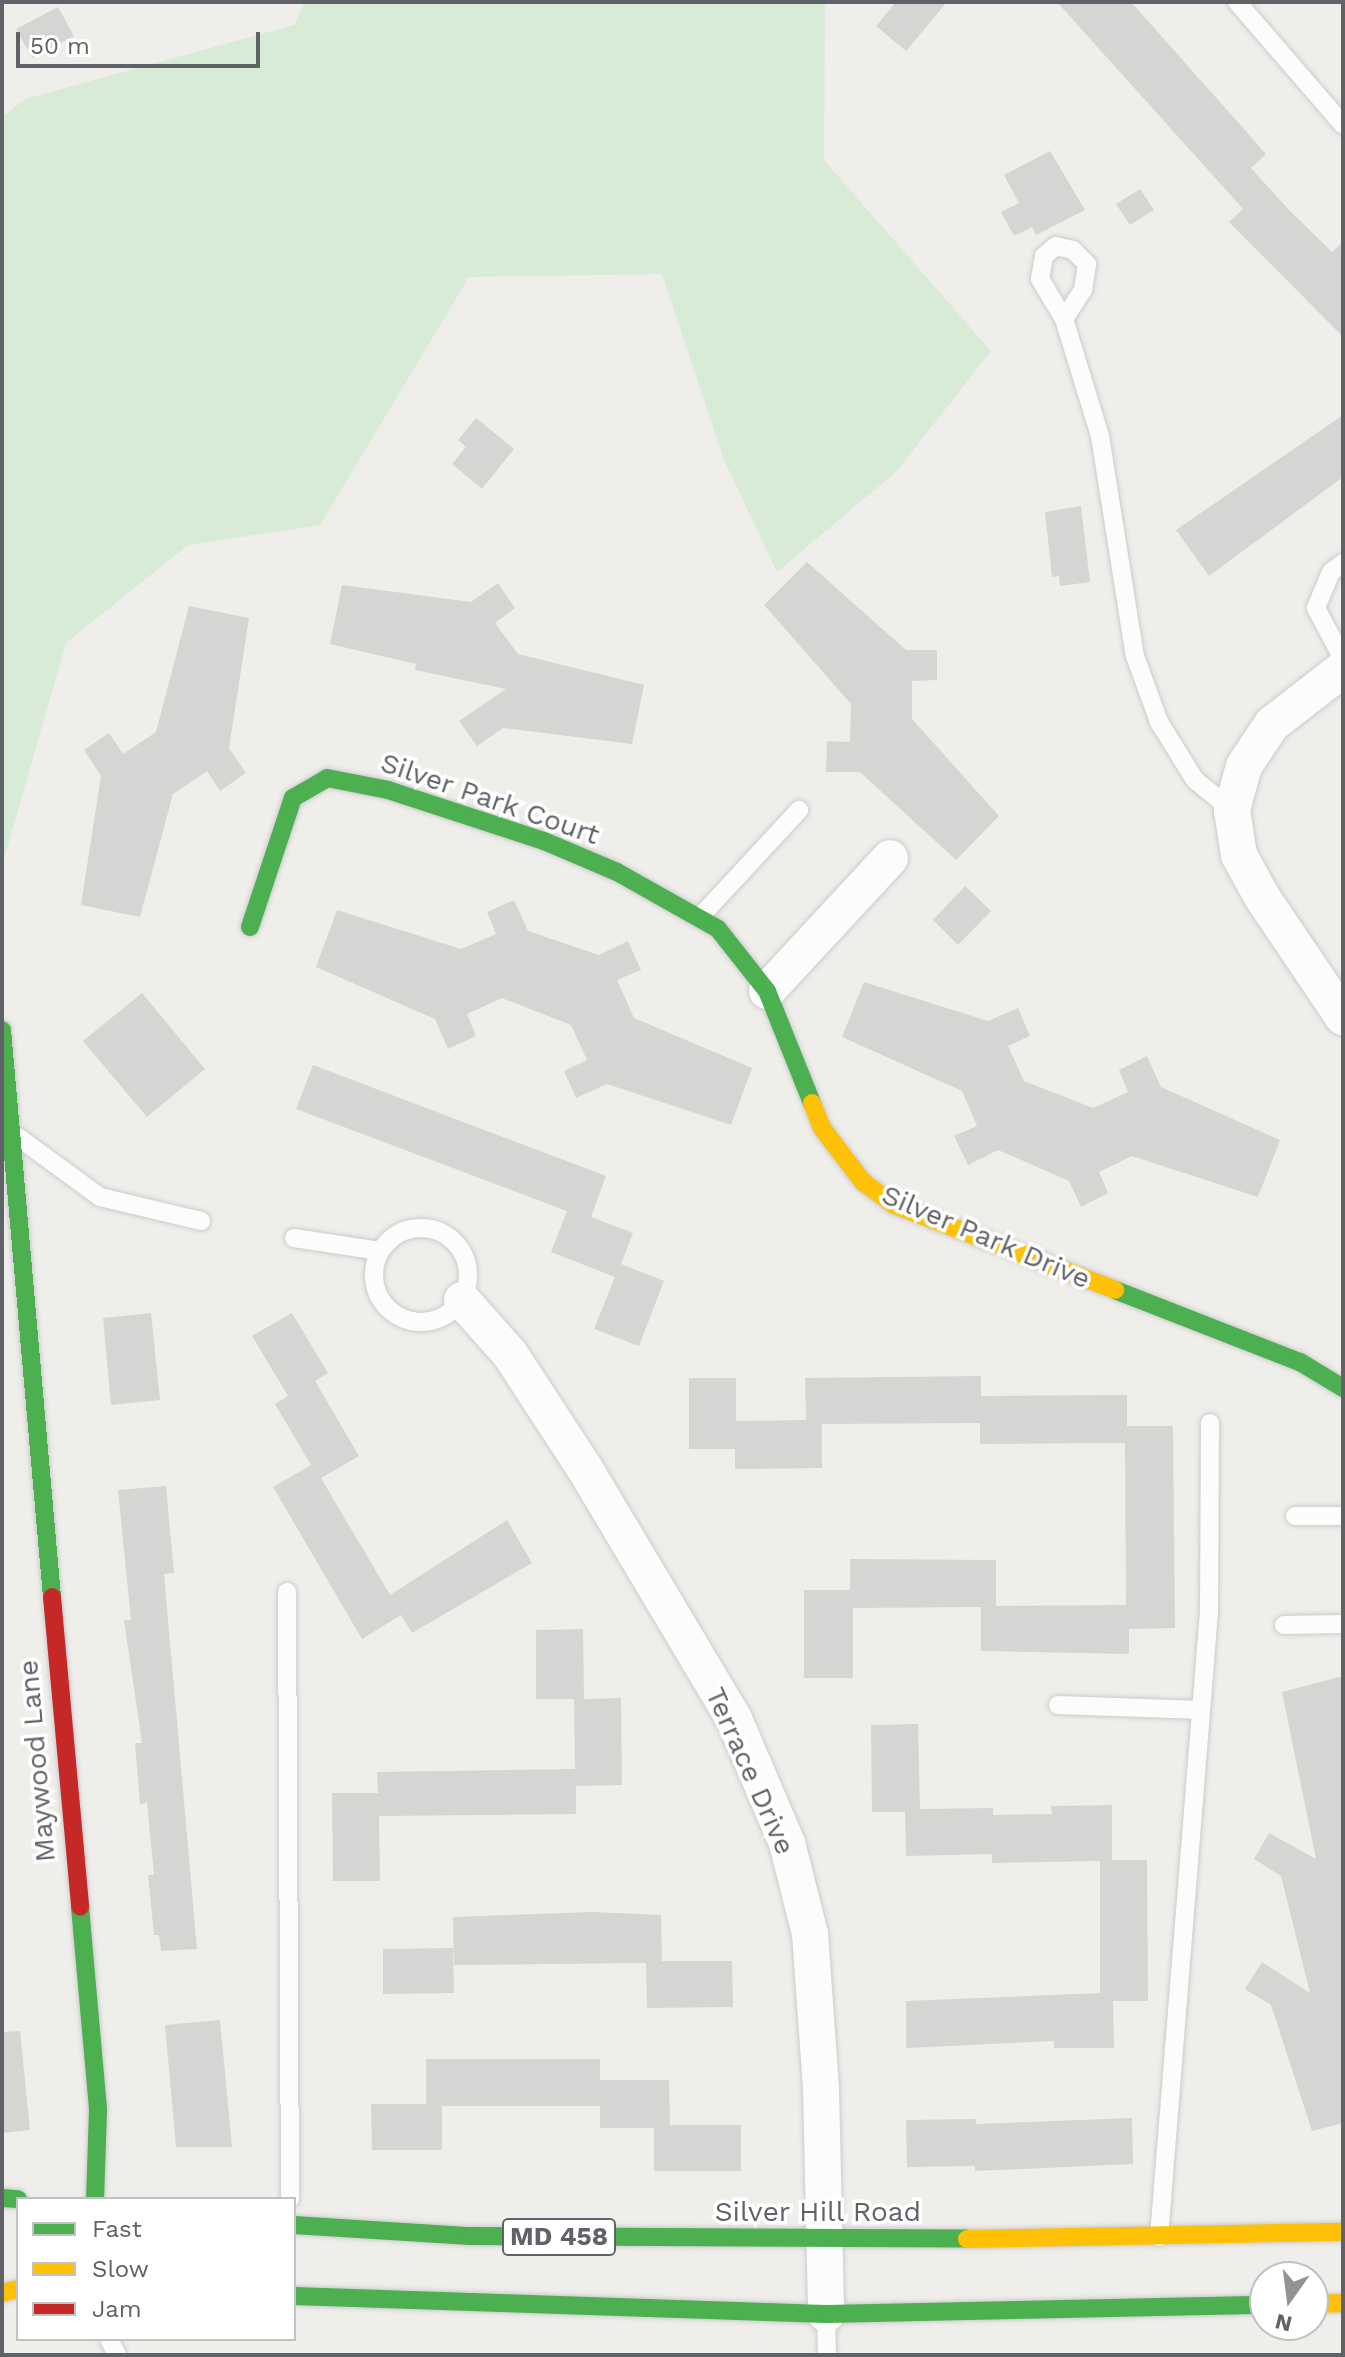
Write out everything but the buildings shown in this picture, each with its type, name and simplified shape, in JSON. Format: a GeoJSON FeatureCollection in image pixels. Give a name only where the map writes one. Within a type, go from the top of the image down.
{"type":"FeatureCollection","features":[{"type":"Feature","properties":{"kind":"main road","name":"Silver Park Court"},"geometry":{"type":"LineString","coordinates":[[250,927],[293,798],[309,784],[327,778],[388,790],[544,841],[700,917],[744,957],[767,991]]}},
{"type":"Feature","properties":{"kind":"main road","name":"Silver Park Drive"},"geometry":{"type":"LineString","coordinates":[[767,991],[822,1128],[863,1182],[895,1205],[1300,1362],[1343,1388]]}},
{"type":"Feature","properties":{"kind":"main road","name":"Maywood Lane"},"geometry":{"type":"LineString","coordinates":[[2,1030],[6,1130],[98,2110],[95,2197]]}},
{"type":"Feature","properties":{"kind":"main road","name":"Silver Hill Road"},"geometry":{"type":"LineString","coordinates":[[296,2225],[471,2236],[825,2242],[1343,2232]]}},
{"type":"Feature","properties":{"kind":"main road"},"geometry":{"type":"LineString","coordinates":[[296,2296],[826,2314],[1249,2305]]}},
{"type":"Feature","properties":{"kind":"street"},"geometry":{"type":"LineString","coordinates":[[1343,669],[1272,724],[1244,766],[1232,810],[1239,855],[1262,897],[1343,1017]]}},
{"type":"Feature","properties":{"kind":"street"},"geometry":{"type":"LineString","coordinates":[[767,991],[890,858]]}},
{"type":"Feature","properties":{"kind":"street","name":"Terrace Drive"},"geometry":{"type":"LineString","coordinates":[[462,1300],[510,1354],[585,1469],[734,1719],[787,1843],[810,1934],[821,2088],[826,2314]]}},
{"type":"Feature","properties":{"kind":"lane"},"geometry":{"type":"LineString","coordinates":[[1237,2],[1343,125]]}},
{"type":"Feature","properties":{"kind":"lane"},"geometry":{"type":"LineString","coordinates":[[1064,319],[1100,436],[1135,656],[1159,722],[1195,780],[1232,810]]}},
{"type":"Feature","properties":{"kind":"lane"},"geometry":{"type":"LineString","coordinates":[[1343,563],[1331,572],[1316,608],[1343,659]]}},
{"type":"Feature","properties":{"kind":"lane"},"geometry":{"type":"LineString","coordinates":[[700,917],[799,810]]}},
{"type":"Feature","properties":{"kind":"lane"},"geometry":{"type":"LineString","coordinates":[[6,1130],[43,1160],[100,1197],[201,1221]]}},
{"type":"Feature","properties":{"kind":"lane"},"geometry":{"type":"LineString","coordinates":[[421,1228],[441,1232],[457,1244],[466,1261],[468,1281],[462,1300],[448,1314],[430,1322],[392,1313],[373,1280],[380,1251],[402,1232],[421,1228]]}},
{"type":"Feature","properties":{"kind":"lane"},"geometry":{"type":"LineString","coordinates":[[294,1238],[380,1251]]}},
{"type":"Feature","properties":{"kind":"lane"},"geometry":{"type":"LineString","coordinates":[[1159,2237],[1209,1612],[1210,1423]]}},
{"type":"Feature","properties":{"kind":"lane"},"geometry":{"type":"LineString","coordinates":[[1295,1516],[1343,1516]]}},
{"type":"Feature","properties":{"kind":"lane"},"geometry":{"type":"LineString","coordinates":[[287,1592],[290,2197]]}},
{"type":"Feature","properties":{"kind":"lane"},"geometry":{"type":"LineString","coordinates":[[1284,1625],[1343,1624]]}},
{"type":"Feature","properties":{"kind":"lane"},"geometry":{"type":"LineString","coordinates":[[1058,1705],[1201,1710]]}},
{"type":"Feature","properties":{"kind":"lane"},"geometry":{"type":"LineString","coordinates":[[826,2314],[827,2355]]}},
{"type":"Feature","properties":{"kind":"green space"},"geometry":{"type":"Polygon","coordinates":[[[305,2],[825,2],[824,160],[991,351],[896,472],[777,572],[724,460],[662,274],[469,277],[320,525],[188,545],[66,643],[2,866],[2,117],[25,99],[294,25],[305,2]]]}},
{"type":"Feature","properties":{"kind":"traffic: fast"},"geometry":{"type":"LineString","coordinates":[[250,927],[293,798],[327,778],[388,790],[544,841],[617,872],[718,929],[767,991],[812,1103]]}},
{"type":"Feature","properties":{"kind":"traffic: fast"},"geometry":{"type":"LineString","coordinates":[[2,1030],[52,1597]]}},
{"type":"Feature","properties":{"kind":"traffic: fast"},"geometry":{"type":"LineString","coordinates":[[1115,1290],[1300,1362],[1343,1388]]}},
{"type":"Feature","properties":{"kind":"traffic: fast"},"geometry":{"type":"LineString","coordinates":[[80,1907],[98,2110],[95,2197]]}},
{"type":"Feature","properties":{"kind":"traffic: fast"},"geometry":{"type":"LineString","coordinates":[[2,2198],[16,2199]]}},
{"type":"Feature","properties":{"kind":"traffic: fast"},"geometry":{"type":"LineString","coordinates":[[296,2225],[471,2236],[967,2239]]}},
{"type":"Feature","properties":{"kind":"traffic: fast"},"geometry":{"type":"LineString","coordinates":[[296,2296],[826,2314],[1249,2305]]}},
{"type":"Feature","properties":{"kind":"traffic: slow"},"geometry":{"type":"LineString","coordinates":[[812,1103],[822,1128],[863,1182],[895,1205],[1115,1290]]}},
{"type":"Feature","properties":{"kind":"traffic: slow"},"geometry":{"type":"LineString","coordinates":[[967,2239],[1343,2232]]}},
{"type":"Feature","properties":{"kind":"traffic: slow"},"geometry":{"type":"LineString","coordinates":[[2,2293],[16,2290]]}},
{"type":"Feature","properties":{"kind":"traffic: slow"},"geometry":{"type":"LineString","coordinates":[[1329,2303],[1343,2303]]}},
{"type":"Feature","properties":{"kind":"traffic: jam"},"geometry":{"type":"LineString","coordinates":[[52,1597],[80,1907]]}}]}
